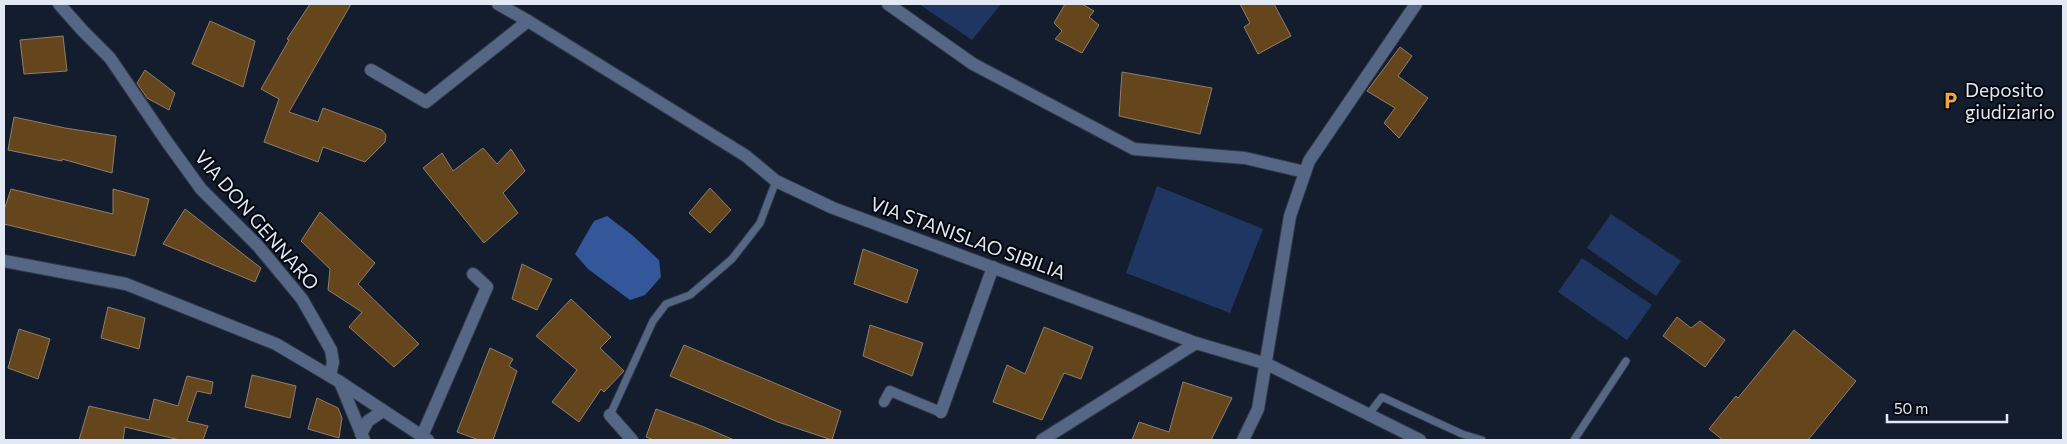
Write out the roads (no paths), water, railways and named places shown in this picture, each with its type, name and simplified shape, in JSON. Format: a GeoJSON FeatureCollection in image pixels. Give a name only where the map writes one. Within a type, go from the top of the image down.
{"type":"FeatureCollection","features":[{"type":"Feature","properties":{"kind":"street","name":"VIA DON GENNARO"},"geometry":{"type":"LineString","coordinates":[[59,4],[110,58],[166,142],[201,189],[258,246],[302,299],[332,350],[335,379]]}},
{"type":"Feature","properties":{"kind":"street","name":"VIA STANISLAO SIBILIA"},"geometry":{"type":"LineString","coordinates":[[498,4],[746,156],[776,181],[833,208],[1196,342],[1267,364],[1420,440]]}},
{"type":"Feature","properties":{"kind":"street"},"geometry":{"type":"LineString","coordinates":[[888,4],[973,64],[1134,149],[1245,158],[1305,172]]}},
{"type":"Feature","properties":{"kind":"street"},"geometry":{"type":"LineString","coordinates":[[1243,440],[1258,409],[1267,364],[1290,216],[1309,161],[1416,4]]}},
{"type":"Feature","properties":{"kind":"street"},"geometry":{"type":"LineString","coordinates":[[371,70],[426,102],[528,21]]}},
{"type":"Feature","properties":{"kind":"street"},"geometry":{"type":"LineString","coordinates":[[4,261],[126,284],[276,344],[335,379],[425,438],[487,287],[473,274]]}},
{"type":"Feature","properties":{"kind":"street"},"geometry":{"type":"LineString","coordinates":[[884,402],[890,391],[941,412],[993,267]]}},
{"type":"Feature","properties":{"kind":"street"},"geometry":{"type":"LineString","coordinates":[[1042,440],[1196,342]]}},
{"type":"Feature","properties":{"kind":"street"},"geometry":{"type":"LineString","coordinates":[[335,379],[362,437]]}},
{"type":"Feature","properties":{"kind":"street"},"geometry":{"type":"LineString","coordinates":[[362,437],[368,421],[383,411]]}},
{"type":"Feature","properties":{"kind":"street"},"geometry":{"type":"LineString","coordinates":[[610,415],[632,440]]}},
{"type":"Feature","properties":{"kind":"lane"},"geometry":{"type":"LineString","coordinates":[[610,415],[653,321],[666,304],[690,295],[732,259],[760,223],[776,181]]}},
{"type":"Feature","properties":{"kind":"lane"},"geometry":{"type":"LineString","coordinates":[[1574,440],[1626,361]]}},
{"type":"Feature","properties":{"kind":"lane"},"geometry":{"type":"LineString","coordinates":[[1369,414],[1382,397],[1462,434],[1482,440]]}},
{"type":"Feature","properties":{"kind":"place","name":"Deposito giudiziario"},"geometry":{"type":"Point","coordinates":[1951,101]}}]}
